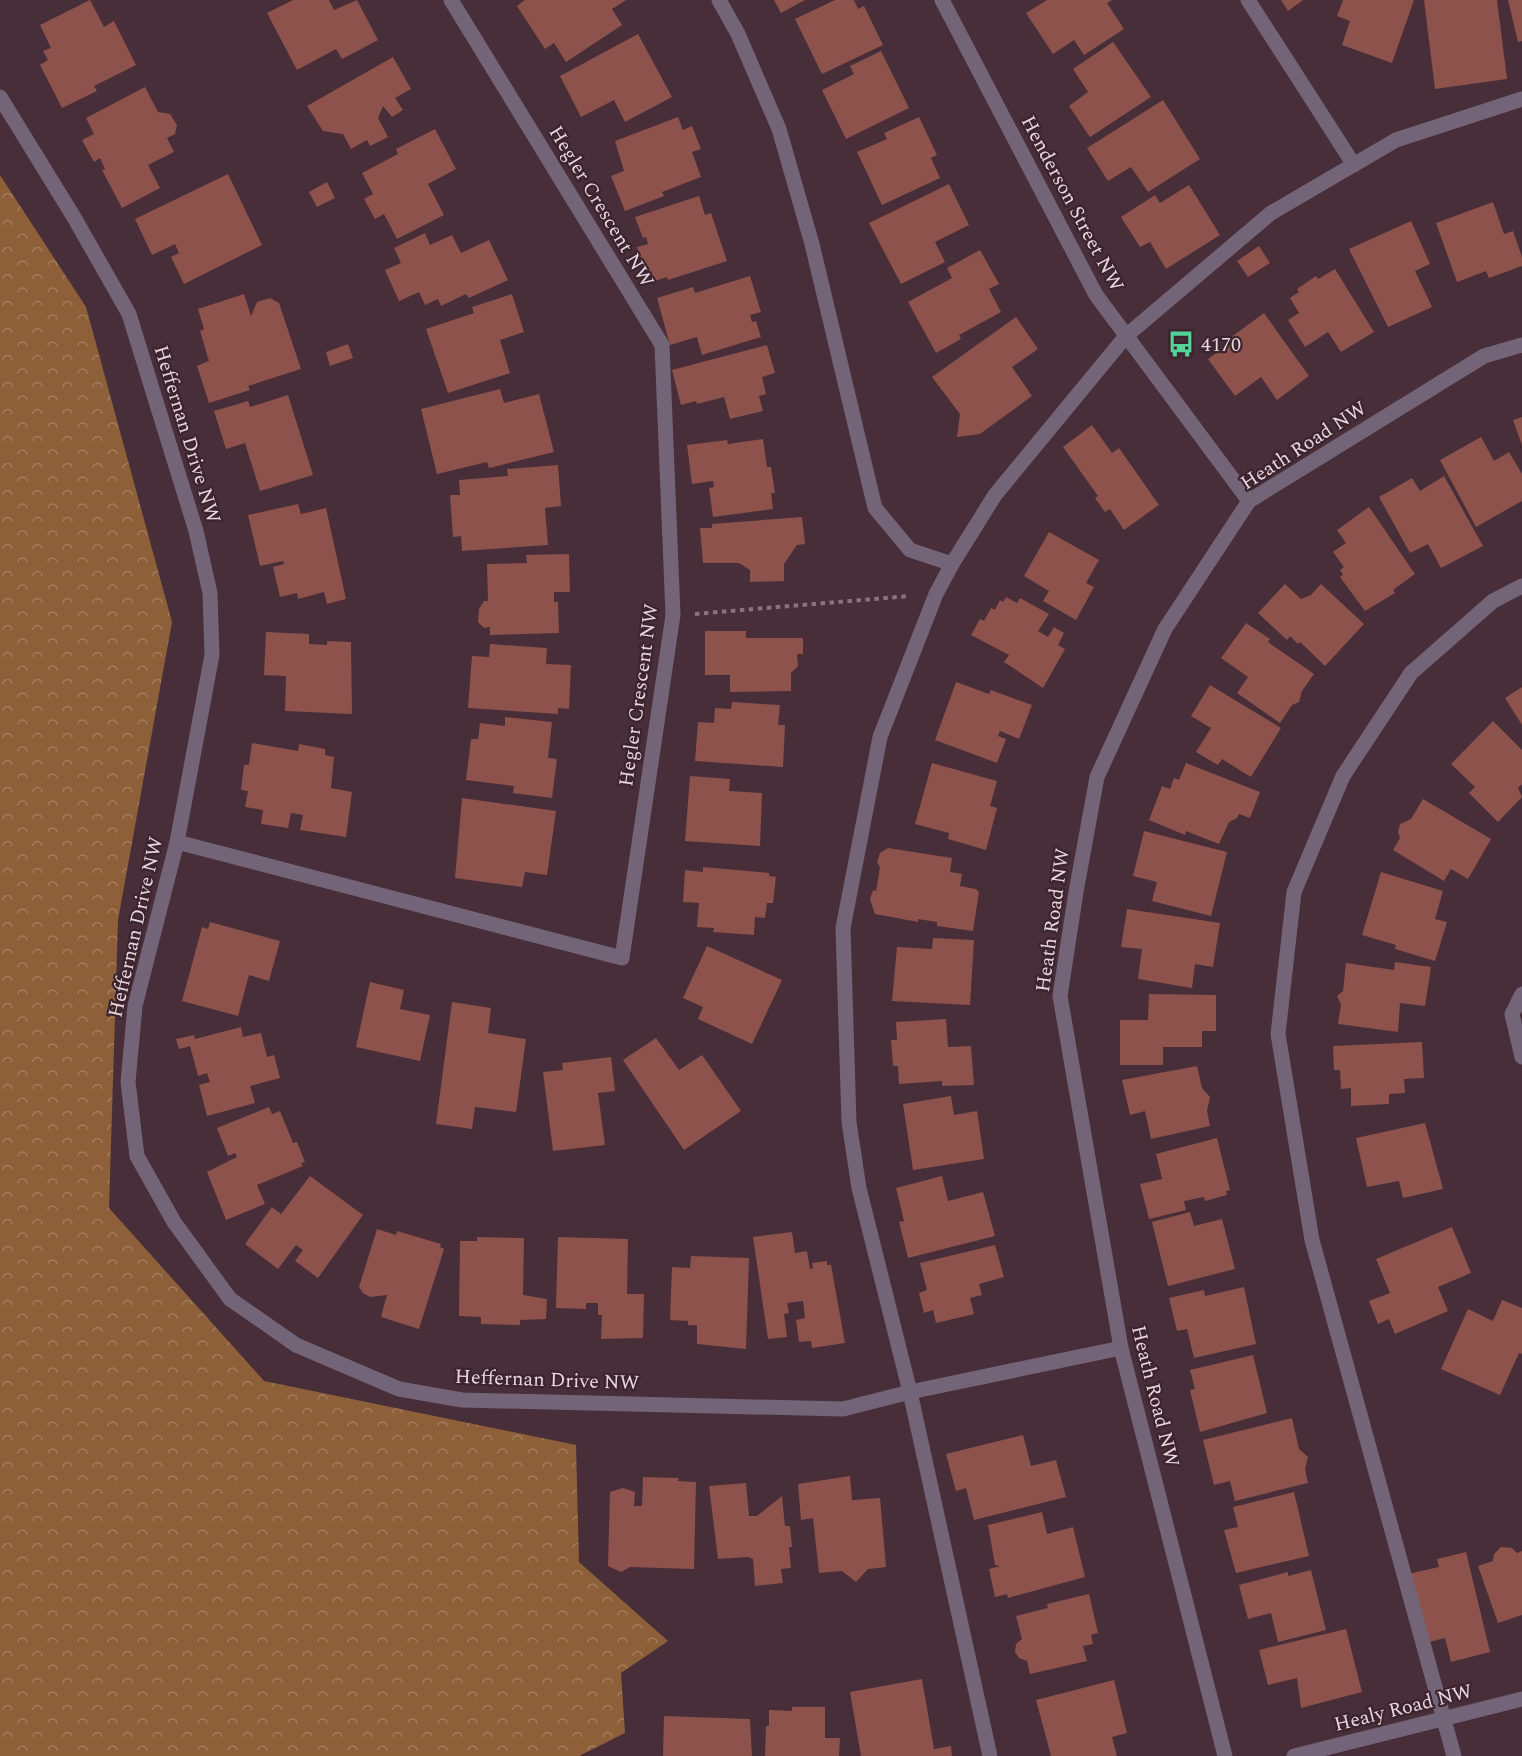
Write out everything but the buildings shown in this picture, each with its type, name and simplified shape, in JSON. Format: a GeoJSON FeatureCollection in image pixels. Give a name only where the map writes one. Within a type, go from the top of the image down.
{"type":"FeatureCollection","features":[{"type":"Feature","properties":{"kind":"street","name":"Hegler Crescent NW"},"geometry":{"type":"LineString","coordinates":[[177,842],[622,958],[673,615],[662,345],[451,0]]}},
{"type":"Feature","properties":{"kind":"street"},"geometry":{"type":"LineString","coordinates":[[719,0],[738,34],[778,129],[812,244],[875,508],[910,550],[952,564]]}},
{"type":"Feature","properties":{"kind":"street","name":"Henderson Street NW"},"geometry":{"type":"LineString","coordinates":[[942,0],[1096,295],[1250,501]]}},
{"type":"Feature","properties":{"kind":"street"},"geometry":{"type":"LineString","coordinates":[[1248,0],[1354,165]]}},
{"type":"Feature","properties":{"kind":"street","name":"Heffernan Drive NW"},"geometry":{"type":"LineString","coordinates":[[0,97],[75,219],[129,314],[196,531],[210,593],[212,655],[177,842],[135,1006],[128,1082],[137,1156],[174,1222],[230,1299],[296,1345],[399,1389],[462,1400],[843,1409],[910,1392],[1121,1348]]}},
{"type":"Feature","properties":{"kind":"street"},"geometry":{"type":"LineString","coordinates":[[990,1756],[910,1392],[859,1188],[849,1122],[843,928],[880,737],[936,594],[952,564],[995,495],[1126,336],[1271,213],[1396,140],[1522,99]]}},
{"type":"Feature","properties":{"kind":"street","name":"Heath Road NW"},"geometry":{"type":"LineString","coordinates":[[1225,1756],[1121,1348],[1060,996],[1097,777],[1165,629],[1250,501],[1484,356],[1522,345]]}},
{"type":"Feature","properties":{"kind":"street"},"geometry":{"type":"LineString","coordinates":[[1454,1756],[1312,1240],[1278,1034],[1294,892],[1343,776],[1411,673],[1493,601],[1522,586]]}},
{"type":"Feature","properties":{"kind":"street"},"geometry":{"type":"LineString","coordinates":[[1522,994],[1512,1014],[1522,1057]]}},
{"type":"Feature","properties":{"kind":"street","name":"Healy Road NW"},"geometry":{"type":"LineString","coordinates":[[1294,1756],[1522,1699]]}},
{"type":"Feature","properties":{"kind":"path"},"geometry":{"type":"LineString","coordinates":[[673,615],[936,594]]}},
{"type":"Feature","properties":{"kind":"green space"},"geometry":{"type":"Polygon","coordinates":[[[0,175],[86,307],[172,622],[118,920],[109,1208],[264,1381],[576,1445],[579,1562],[668,1641],[621,1673],[625,1733],[579,1756],[0,1756],[0,175]]]}},
{"type":"Feature","properties":{"kind":"place","name":"4170"},"geometry":{"type":"Point","coordinates":[1181,344]}}]}
